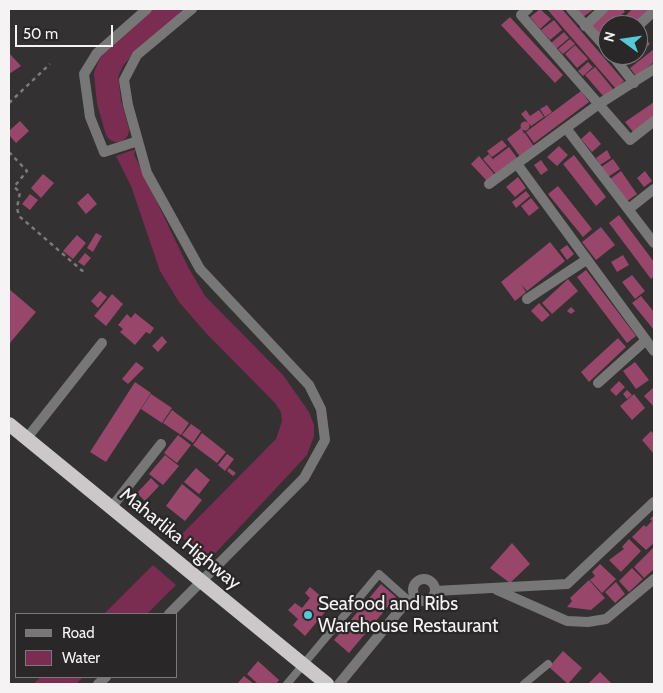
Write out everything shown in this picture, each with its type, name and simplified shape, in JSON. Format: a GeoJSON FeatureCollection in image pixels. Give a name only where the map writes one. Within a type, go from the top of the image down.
{"type":"FeatureCollection","features":[{"type":"Feature","properties":{"kind":"highway","name":"Maharlika Highway"},"geometry":{"type":"LineString","coordinates":[[9,424],[327,684]]}},
{"type":"Feature","properties":{"kind":"street"},"geometry":{"type":"LineString","coordinates":[[138,141],[104,152],[90,117],[84,74],[97,53],[147,9]]}},
{"type":"Feature","properties":{"kind":"street"},"geometry":{"type":"LineString","coordinates":[[171,613],[304,478],[325,440],[320,409],[308,385],[200,269],[147,173],[128,105],[124,80],[137,55],[192,9]]}},
{"type":"Feature","properties":{"kind":"street"},"geometry":{"type":"LineString","coordinates":[[528,9],[521,15],[630,140],[654,122]]}},
{"type":"Feature","properties":{"kind":"street"},"geometry":{"type":"LineString","coordinates":[[571,9],[598,40]]}},
{"type":"Feature","properties":{"kind":"street"},"geometry":{"type":"LineString","coordinates":[[585,26],[603,9]]}},
{"type":"Feature","properties":{"kind":"street"},"geometry":{"type":"LineString","coordinates":[[620,65],[634,83]]}},
{"type":"Feature","properties":{"kind":"street"},"geometry":{"type":"LineString","coordinates":[[489,184],[599,104],[654,69]]}},
{"type":"Feature","properties":{"kind":"street"},"geometry":{"type":"LineString","coordinates":[[566,128],[630,208],[654,243]]}},
{"type":"Feature","properties":{"kind":"street"},"geometry":{"type":"LineString","coordinates":[[517,164],[654,351]]}},
{"type":"Feature","properties":{"kind":"street"},"geometry":{"type":"LineString","coordinates":[[630,208],[654,188]]}},
{"type":"Feature","properties":{"kind":"street"},"geometry":{"type":"LineString","coordinates":[[527,299],[586,260]]}},
{"type":"Feature","properties":{"kind":"street"},"geometry":{"type":"LineString","coordinates":[[598,383],[646,340]]}},
{"type":"Feature","properties":{"kind":"street"},"geometry":{"type":"LineString","coordinates":[[27,438],[102,343]]}},
{"type":"Feature","properties":{"kind":"street"},"geometry":{"type":"LineString","coordinates":[[111,508],[161,444]]}},
{"type":"Feature","properties":{"kind":"street"},"geometry":{"type":"LineString","coordinates":[[435,591],[567,584],[654,502]]}},
{"type":"Feature","properties":{"kind":"street"},"geometry":{"type":"LineString","coordinates":[[491,588],[567,621],[588,622],[606,619],[654,579]]}},
{"type":"Feature","properties":{"kind":"street"},"geometry":{"type":"LineString","coordinates":[[339,684],[412,599],[412,588],[419,580],[430,581],[435,591],[432,598],[426,601],[412,599]]}},
{"type":"Feature","properties":{"kind":"lane"},"geometry":{"type":"LineString","coordinates":[[286,684],[378,574],[412,599]]}},
{"type":"Feature","properties":{"kind":"lane"},"geometry":{"type":"LineString","coordinates":[[524,684],[548,664]]}},
{"type":"Feature","properties":{"kind":"path"},"geometry":{"type":"LineString","coordinates":[[9,103],[50,64]]}},
{"type":"Feature","properties":{"kind":"path"},"geometry":{"type":"LineString","coordinates":[[9,152],[27,171],[14,187],[20,192],[17,208],[19,216],[86,274]]}},
{"type":"Feature","properties":{"kind":"water"},"geometry":{"type":"Polygon","coordinates":[[[136,149],[134,154],[188,267],[205,296],[283,375],[309,412],[314,425],[314,436],[307,455],[209,560],[180,536],[276,439],[282,421],[281,412],[275,403],[205,332],[179,302],[160,271],[131,186],[116,156],[136,149]]]}},
{"type":"Feature","properties":{"kind":"water"},"geometry":{"type":"Polygon","coordinates":[[[153,565],[176,585],[148,613],[105,613],[153,565]]]}},
{"type":"Feature","properties":{"kind":"water"},"geometry":{"type":"Polygon","coordinates":[[[40,678],[82,678],[76,684],[33,684],[40,678]]]}},
{"type":"Feature","properties":{"kind":"building"},"geometry":{"type":"Polygon","coordinates":[[[540,9],[551,19],[540,29],[530,17],[540,9]]]}},
{"type":"Feature","properties":{"kind":"building"},"geometry":{"type":"Polygon","coordinates":[[[547,9],[562,9],[598,51],[598,65],[610,65],[624,81],[616,89],[547,9]]]}},
{"type":"Feature","properties":{"kind":"building"},"geometry":{"type":"Polygon","coordinates":[[[577,9],[594,9],[583,17],[577,9]]]}},
{"type":"Feature","properties":{"kind":"building"},"geometry":{"type":"Polygon","coordinates":[[[607,9],[623,9],[625,12],[621,15],[601,15],[607,9]]]}},
{"type":"Feature","properties":{"kind":"building"},"geometry":{"type":"Polygon","coordinates":[[[632,9],[653,9],[647,15],[626,15],[632,9]]]}},
{"type":"Feature","properties":{"kind":"building"},"geometry":{"type":"Polygon","coordinates":[[[510,17],[563,75],[555,83],[501,25],[510,17]]]}},
{"type":"Feature","properties":{"kind":"building"},"geometry":{"type":"Polygon","coordinates":[[[598,19],[598,35],[590,27],[598,19]]]}},
{"type":"Feature","properties":{"kind":"building"},"geometry":{"type":"Polygon","coordinates":[[[554,20],[562,30],[550,40],[541,30],[554,20]]]}},
{"type":"Feature","properties":{"kind":"building"},"geometry":{"type":"Polygon","coordinates":[[[564,32],[569,38],[556,49],[551,43],[564,32]]]}},
{"type":"Feature","properties":{"kind":"building"},"geometry":{"type":"Polygon","coordinates":[[[570,39],[575,44],[563,54],[558,49],[570,39]]]}},
{"type":"Feature","properties":{"kind":"building"},"geometry":{"type":"Polygon","coordinates":[[[575,45],[588,59],[577,68],[565,54],[575,45]]]}},
{"type":"Feature","properties":{"kind":"building"},"geometry":{"type":"Polygon","coordinates":[[[654,49],[654,62],[636,76],[630,68],[634,65],[648,65],[648,54],[654,49]]]}},
{"type":"Feature","properties":{"kind":"building"},"geometry":{"type":"Polygon","coordinates":[[[9,53],[21,66],[9,74],[9,53]]]}},
{"type":"Feature","properties":{"kind":"building"},"geometry":{"type":"Polygon","coordinates":[[[588,62],[593,67],[583,76],[578,71],[588,62]]]}},
{"type":"Feature","properties":{"kind":"building"},"geometry":{"type":"Polygon","coordinates":[[[595,67],[613,89],[604,97],[585,75],[595,67]]]}},
{"type":"Feature","properties":{"kind":"building"},"geometry":{"type":"Polygon","coordinates":[[[581,91],[589,102],[534,143],[526,132],[581,91]]]}},
{"type":"Feature","properties":{"kind":"building"},"geometry":{"type":"Polygon","coordinates":[[[654,102],[654,118],[634,133],[625,122],[654,102]]]}},
{"type":"Feature","properties":{"kind":"building"},"geometry":{"type":"Polygon","coordinates":[[[547,105],[552,112],[545,117],[540,109],[547,105]]]}},
{"type":"Feature","properties":{"kind":"building"},"geometry":{"type":"Polygon","coordinates":[[[526,110],[530,116],[539,110],[544,117],[531,126],[521,114],[526,110]]]}},
{"type":"Feature","properties":{"kind":"building"},"geometry":{"type":"Polygon","coordinates":[[[20,121],[29,131],[16,143],[9,135],[9,131],[20,121]]]}},
{"type":"Feature","properties":{"kind":"building"},"geometry":{"type":"Polygon","coordinates":[[[525,121],[530,126],[525,131],[520,126],[525,121]]]}},
{"type":"Feature","properties":{"kind":"building"},"geometry":{"type":"Polygon","coordinates":[[[521,128],[524,133],[522,134],[525,133],[535,148],[521,158],[507,139],[521,128]]]}},
{"type":"Feature","properties":{"kind":"building"},"geometry":{"type":"Polygon","coordinates":[[[590,131],[601,144],[592,152],[581,139],[590,131]]]}},
{"type":"Feature","properties":{"kind":"building"},"geometry":{"type":"Polygon","coordinates":[[[502,140],[507,146],[492,157],[487,151],[502,140]]]}},
{"type":"Feature","properties":{"kind":"building"},"geometry":{"type":"Polygon","coordinates":[[[559,146],[568,155],[557,166],[547,157],[559,146]]]}},
{"type":"Feature","properties":{"kind":"building"},"geometry":{"type":"Polygon","coordinates":[[[509,147],[517,158],[496,174],[483,159],[489,154],[494,161],[493,159],[509,147]]]}},
{"type":"Feature","properties":{"kind":"building"},"geometry":{"type":"Polygon","coordinates":[[[607,150],[611,158],[600,165],[596,158],[607,150]]]}},
{"type":"Feature","properties":{"kind":"building"},"geometry":{"type":"Polygon","coordinates":[[[574,155],[606,197],[596,206],[563,164],[574,155]]]}},
{"type":"Feature","properties":{"kind":"building"},"geometry":{"type":"Polygon","coordinates":[[[479,156],[495,175],[487,181],[471,164],[479,156]]]}},
{"type":"Feature","properties":{"kind":"building"},"geometry":{"type":"Polygon","coordinates":[[[613,159],[620,169],[608,177],[601,167],[613,159]]]}},
{"type":"Feature","properties":{"kind":"building"},"geometry":{"type":"Polygon","coordinates":[[[541,160],[548,170],[541,175],[534,165],[541,160]]]}},
{"type":"Feature","properties":{"kind":"building"},"geometry":{"type":"Polygon","coordinates":[[[621,171],[637,194],[626,202],[610,179],[621,171]]]}},
{"type":"Feature","properties":{"kind":"building"},"geometry":{"type":"Polygon","coordinates":[[[645,171],[652,181],[644,187],[637,178],[645,171]]]}},
{"type":"Feature","properties":{"kind":"building"},"geometry":{"type":"Polygon","coordinates":[[[43,174],[54,183],[41,198],[31,188],[43,174]]]}},
{"type":"Feature","properties":{"kind":"building"},"geometry":{"type":"Polygon","coordinates":[[[518,177],[526,188],[515,197],[506,187],[518,177]]]}},
{"type":"Feature","properties":{"kind":"building"},"geometry":{"type":"Polygon","coordinates":[[[558,186],[592,229],[583,237],[548,194],[558,186]]]}},
{"type":"Feature","properties":{"kind":"building"},"geometry":{"type":"Polygon","coordinates":[[[526,191],[530,196],[516,208],[512,202],[526,191]]]}},
{"type":"Feature","properties":{"kind":"building"},"geometry":{"type":"Polygon","coordinates":[[[88,193],[97,204],[86,214],[77,203],[88,193]]]}},
{"type":"Feature","properties":{"kind":"building"},"geometry":{"type":"Polygon","coordinates":[[[30,194],[38,200],[30,210],[22,204],[30,194]]]}},
{"type":"Feature","properties":{"kind":"building"},"geometry":{"type":"Polygon","coordinates":[[[531,198],[539,208],[529,216],[521,206],[531,198]]]}},
{"type":"Feature","properties":{"kind":"building"},"geometry":{"type":"Polygon","coordinates":[[[619,215],[654,262],[654,276],[651,279],[609,223],[619,215]]]}},
{"type":"Feature","properties":{"kind":"building"},"geometry":{"type":"Polygon","coordinates":[[[601,227],[615,245],[596,260],[582,242],[601,227]]]}},
{"type":"Feature","properties":{"kind":"building"},"geometry":{"type":"Polygon","coordinates":[[[96,233],[102,236],[93,252],[87,248],[96,233]]]}},
{"type":"Feature","properties":{"kind":"building"},"geometry":{"type":"Polygon","coordinates":[[[77,235],[86,243],[73,259],[63,251],[77,235]]]}},
{"type":"Feature","properties":{"kind":"building"},"geometry":{"type":"Polygon","coordinates":[[[550,242],[565,261],[527,291],[521,284],[526,292],[515,301],[501,282],[550,242]]]}},
{"type":"Feature","properties":{"kind":"building"},"geometry":{"type":"Polygon","coordinates":[[[567,245],[574,254],[567,260],[560,250],[567,245]]]}},
{"type":"Feature","properties":{"kind":"building"},"geometry":{"type":"Polygon","coordinates":[[[85,253],[91,258],[84,266],[78,262],[85,253]]]}},
{"type":"Feature","properties":{"kind":"building"},"geometry":{"type":"Polygon","coordinates":[[[623,255],[629,265],[617,272],[611,262],[623,255]]]}},
{"type":"Feature","properties":{"kind":"building"},"geometry":{"type":"Polygon","coordinates":[[[586,270],[636,336],[627,343],[577,277],[586,270]]]}},
{"type":"Feature","properties":{"kind":"building"},"geometry":{"type":"Polygon","coordinates":[[[632,275],[645,291],[635,299],[622,282],[632,275]]]}},
{"type":"Feature","properties":{"kind":"building"},"geometry":{"type":"Polygon","coordinates":[[[568,279],[578,291],[552,314],[542,303],[568,279]]]}},
{"type":"Feature","properties":{"kind":"building"},"geometry":{"type":"Polygon","coordinates":[[[9,289],[36,312],[9,344],[9,289]]]}},
{"type":"Feature","properties":{"kind":"building"},"geometry":{"type":"Polygon","coordinates":[[[100,291],[107,297],[98,308],[91,301],[100,291]]]}},
{"type":"Feature","properties":{"kind":"building"},"geometry":{"type":"Polygon","coordinates":[[[112,294],[123,304],[106,326],[94,316],[112,294]]]}},
{"type":"Feature","properties":{"kind":"building"},"geometry":{"type":"Polygon","coordinates":[[[641,296],[654,312],[654,330],[632,303],[641,296]]]}},
{"type":"Feature","properties":{"kind":"building"},"geometry":{"type":"Polygon","coordinates":[[[539,303],[550,315],[542,322],[531,311],[539,303]]]}},
{"type":"Feature","properties":{"kind":"building"},"geometry":{"type":"Polygon","coordinates":[[[571,307],[575,311],[571,314],[567,311],[571,307]]]}},
{"type":"Feature","properties":{"kind":"building"},"geometry":{"type":"Polygon","coordinates":[[[135,313],[154,328],[150,334],[146,332],[135,345],[120,332],[123,329],[118,325],[127,314],[131,318],[135,313]]]}},
{"type":"Feature","properties":{"kind":"building"},"geometry":{"type":"Polygon","coordinates":[[[162,336],[167,342],[158,352],[152,346],[162,336]]]}},
{"type":"Feature","properties":{"kind":"building"},"geometry":{"type":"Polygon","coordinates":[[[618,338],[626,347],[589,382],[581,372],[618,338]]]}},
{"type":"Feature","properties":{"kind":"building"},"geometry":{"type":"Polygon","coordinates":[[[136,362],[144,368],[128,384],[122,379],[136,362]]]}},
{"type":"Feature","properties":{"kind":"building"},"geometry":{"type":"Polygon","coordinates":[[[635,362],[649,380],[636,389],[623,371],[635,362]]]}},
{"type":"Feature","properties":{"kind":"building"},"geometry":{"type":"Polygon","coordinates":[[[619,381],[625,387],[616,396],[610,390],[619,381]]]}},
{"type":"Feature","properties":{"kind":"building"},"geometry":{"type":"Polygon","coordinates":[[[135,382],[151,393],[106,462],[90,452],[135,382]]]}},
{"type":"Feature","properties":{"kind":"building"},"geometry":{"type":"Polygon","coordinates":[[[654,387],[654,407],[644,396],[654,387]]]}},
{"type":"Feature","properties":{"kind":"building"},"geometry":{"type":"Polygon","coordinates":[[[627,390],[632,395],[627,399],[623,394],[627,390]]]}},
{"type":"Feature","properties":{"kind":"building"},"geometry":{"type":"Polygon","coordinates":[[[151,394],[172,408],[162,423],[141,409],[151,394]]]}},
{"type":"Feature","properties":{"kind":"building"},"geometry":{"type":"Polygon","coordinates":[[[634,394],[645,408],[632,420],[620,406],[634,394]]]}},
{"type":"Feature","properties":{"kind":"building"},"geometry":{"type":"Polygon","coordinates":[[[172,410],[189,423],[181,435],[163,423],[172,410]]]}},
{"type":"Feature","properties":{"kind":"building"},"geometry":{"type":"Polygon","coordinates":[[[191,424],[201,431],[193,443],[182,435],[191,424]]]}},
{"type":"Feature","properties":{"kind":"building"},"geometry":{"type":"Polygon","coordinates":[[[651,431],[654,434],[654,454],[642,440],[651,431]]]}},
{"type":"Feature","properties":{"kind":"building"},"geometry":{"type":"Polygon","coordinates":[[[202,433],[226,452],[217,463],[193,445],[202,433]]]}},
{"type":"Feature","properties":{"kind":"building"},"geometry":{"type":"Polygon","coordinates":[[[178,435],[191,445],[177,463],[164,453],[178,435]]]}},
{"type":"Feature","properties":{"kind":"building"},"geometry":{"type":"Polygon","coordinates":[[[227,454],[234,459],[225,471],[218,465],[227,454]]]}},
{"type":"Feature","properties":{"kind":"building"},"geometry":{"type":"Polygon","coordinates":[[[165,455],[179,466],[163,485],[149,474],[165,455]]]}},
{"type":"Feature","properties":{"kind":"building"},"geometry":{"type":"Polygon","coordinates":[[[196,468],[210,480],[199,494],[184,482],[196,468]]]}},
{"type":"Feature","properties":{"kind":"building"},"geometry":{"type":"Polygon","coordinates":[[[229,468],[236,473],[233,476],[227,471],[229,468]]]}},
{"type":"Feature","properties":{"kind":"building"},"geometry":{"type":"Polygon","coordinates":[[[151,478],[159,486],[145,501],[137,493],[151,478]]]}},
{"type":"Feature","properties":{"kind":"building"},"geometry":{"type":"Polygon","coordinates":[[[182,484],[202,500],[185,521],[166,506],[182,484]]]}},
{"type":"Feature","properties":{"kind":"building"},"geometry":{"type":"Polygon","coordinates":[[[654,515],[654,543],[646,550],[632,537],[644,525],[646,527],[652,521],[650,519],[654,515]]]}},
{"type":"Feature","properties":{"kind":"building"},"geometry":{"type":"Polygon","coordinates":[[[629,539],[641,551],[621,572],[609,560],[624,549],[622,547],[629,539]]]}},
{"type":"Feature","properties":{"kind":"building"},"geometry":{"type":"Polygon","coordinates":[[[512,543],[530,564],[510,583],[490,568],[512,543]]]}},
{"type":"Feature","properties":{"kind":"building"},"geometry":{"type":"Polygon","coordinates":[[[654,547],[654,569],[644,578],[634,567],[654,547]]]}},
{"type":"Feature","properties":{"kind":"building"},"geometry":{"type":"Polygon","coordinates":[[[600,564],[616,579],[602,593],[590,580],[595,576],[592,572],[600,564]]]}},
{"type":"Feature","properties":{"kind":"building"},"geometry":{"type":"Polygon","coordinates":[[[632,568],[643,579],[629,592],[619,581],[632,568]]]}},
{"type":"Feature","properties":{"kind":"building"},"geometry":{"type":"Polygon","coordinates":[[[589,580],[605,598],[591,610],[567,607],[572,601],[570,598],[589,580]]]}},
{"type":"Feature","properties":{"kind":"building"},"geometry":{"type":"Polygon","coordinates":[[[616,582],[625,594],[615,603],[605,592],[616,582]]]}},
{"type":"Feature","properties":{"kind":"building"},"geometry":{"type":"Polygon","coordinates":[[[381,584],[396,597],[349,653],[334,640],[381,584]]]}},
{"type":"Feature","properties":{"kind":"building","name":"Seafood and Ribs Warehouse Restaurant"},"geometry":{"type":"Polygon","coordinates":[[[310,587],[331,605],[305,636],[293,625],[298,619],[288,610],[295,603],[302,608],[310,598],[305,593],[310,587]]]}},
{"type":"Feature","properties":{"kind":"building"},"geometry":{"type":"Polygon","coordinates":[[[563,651],[582,668],[568,684],[549,667],[563,651]]]}},
{"type":"Feature","properties":{"kind":"building"},"geometry":{"type":"Polygon","coordinates":[[[258,661],[279,680],[276,684],[258,684],[247,674],[258,661]]]}},
{"type":"Feature","properties":{"kind":"building"},"geometry":{"type":"Polygon","coordinates":[[[600,672],[612,684],[588,684],[600,672]]]}},
{"type":"Feature","properties":{"kind":"building"},"geometry":{"type":"Polygon","coordinates":[[[244,676],[254,684],[237,684],[244,676]]]}},
{"type":"Feature","properties":{"kind":"waterway"},"geometry":{"type":"LineString","coordinates":[[117,130],[109,102],[106,74],[113,59],[124,46],[170,9]]}},
{"type":"Feature","properties":{"kind":"place","name":"Seafood and Ribs Warehouse Restaurant"},"geometry":{"type":"Point","coordinates":[308,615]}}]}
